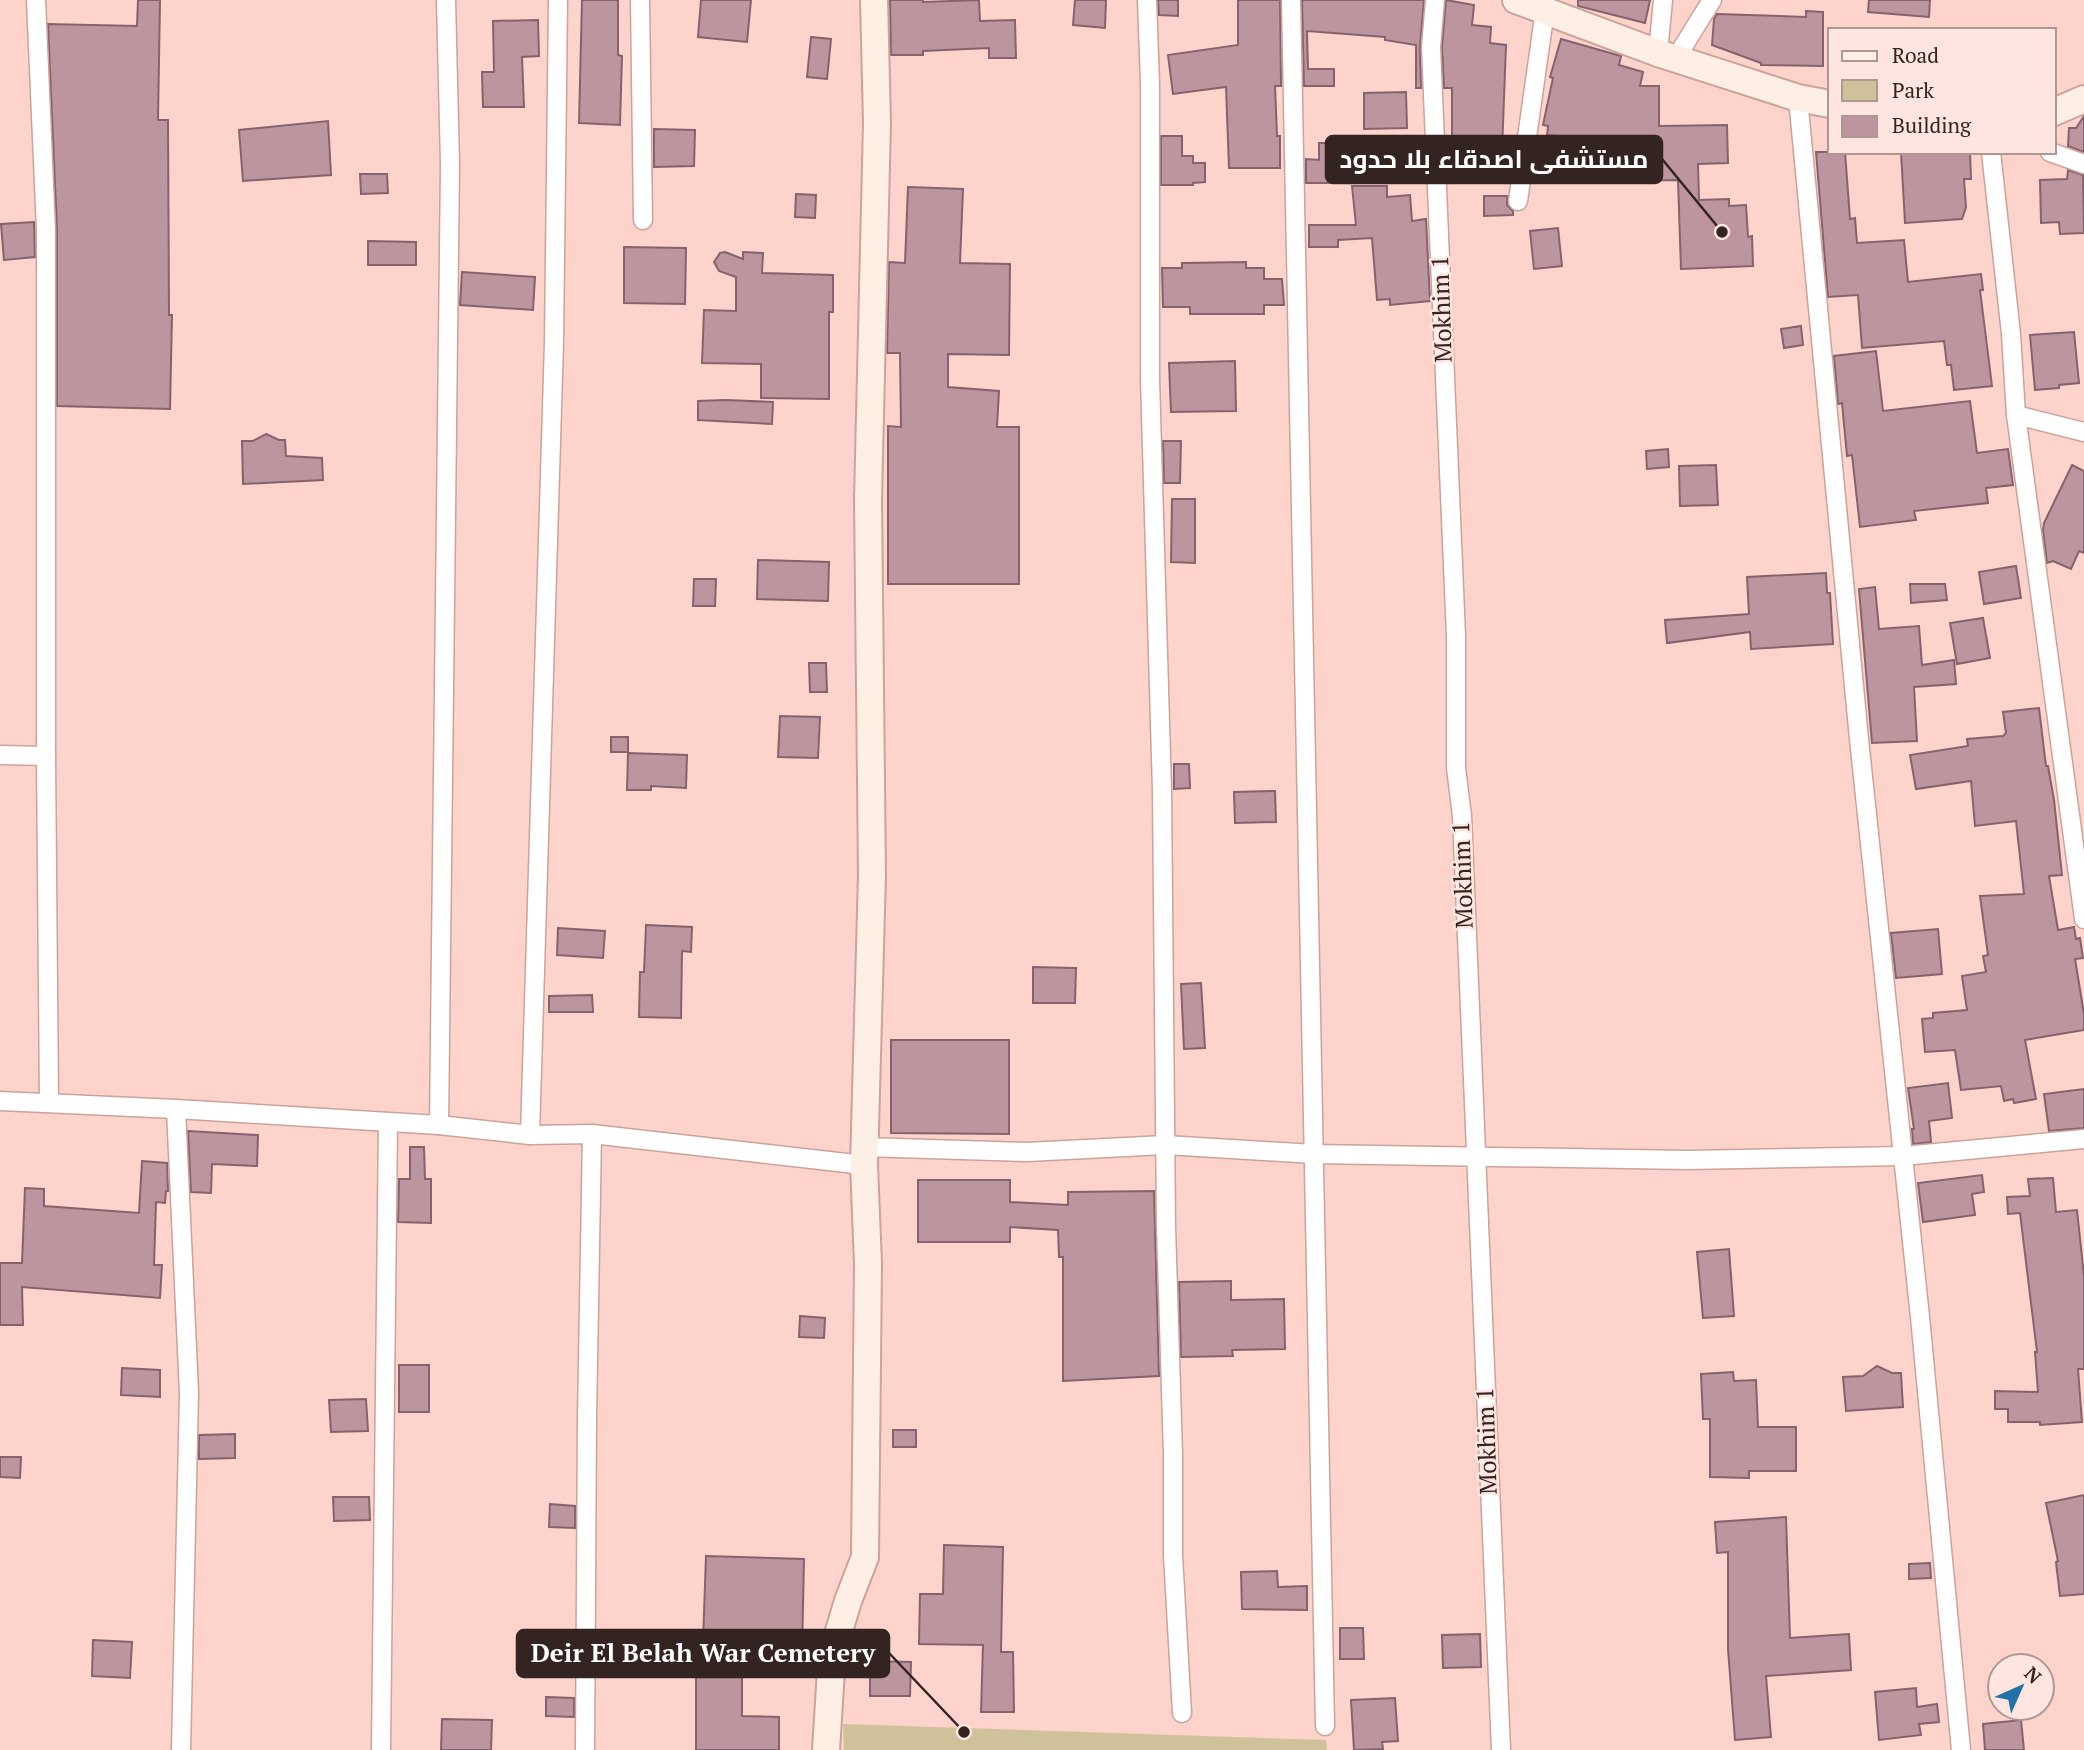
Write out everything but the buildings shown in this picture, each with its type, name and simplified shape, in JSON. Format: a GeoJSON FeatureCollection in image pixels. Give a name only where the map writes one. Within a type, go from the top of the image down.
{"type":"FeatureCollection","features":[{"type":"Feature","properties":{"kind":"street"},"geometry":{"type":"LineString","coordinates":[[36,0],[46,230],[49,1102]]}},
{"type":"Feature","properties":{"kind":"street"},"geometry":{"type":"LineString","coordinates":[[439,1125],[450,164],[446,0]]}},
{"type":"Feature","properties":{"kind":"street"},"geometry":{"type":"LineString","coordinates":[[530,1135],[554,342],[558,0]]}},
{"type":"Feature","properties":{"kind":"street"},"geometry":{"type":"LineString","coordinates":[[640,0],[643,220]]}},
{"type":"Feature","properties":{"kind":"street"},"geometry":{"type":"LineString","coordinates":[[826,1750],[832,1654],[865,1556],[868,1264],[864,1156],[872,875],[868,499],[877,122],[874,0]]}},
{"type":"Feature","properties":{"kind":"street"},"geometry":{"type":"LineString","coordinates":[[1147,0],[1150,83],[1150,379],[1163,791],[1165,1145],[1174,1455],[1173,1555],[1182,1713]]}},
{"type":"Feature","properties":{"kind":"street"},"geometry":{"type":"LineString","coordinates":[[1291,0],[1325,1726]]}},
{"type":"Feature","properties":{"kind":"street","name":"Mokhim 1"},"geometry":{"type":"LineString","coordinates":[[1435,0],[1431,47],[1456,635],[1456,768],[1462,816],[1501,1750]]}},
{"type":"Feature","properties":{"kind":"street"},"geometry":{"type":"LineString","coordinates":[[1517,0],[1546,5],[1667,55],[1798,98],[1828,104]]}},
{"type":"Feature","properties":{"kind":"street"},"geometry":{"type":"LineString","coordinates":[[1662,0],[1667,55]]}},
{"type":"Feature","properties":{"kind":"street"},"geometry":{"type":"LineString","coordinates":[[1667,55],[1712,0]]}},
{"type":"Feature","properties":{"kind":"street"},"geometry":{"type":"LineString","coordinates":[[1518,201],[1546,5]]}},
{"type":"Feature","properties":{"kind":"street"},"geometry":{"type":"LineString","coordinates":[[1798,98],[1961,1750]]}},
{"type":"Feature","properties":{"kind":"street"},"geometry":{"type":"LineString","coordinates":[[2056,111],[2084,99]]}},
{"type":"Feature","properties":{"kind":"street"},"geometry":{"type":"LineString","coordinates":[[1991,154],[2011,334],[2016,415],[2084,919]]}},
{"type":"Feature","properties":{"kind":"street"},"geometry":{"type":"LineString","coordinates":[[2056,154],[2084,164]]}},
{"type":"Feature","properties":{"kind":"street"},"geometry":{"type":"LineString","coordinates":[[2016,415],[2084,432]]}},
{"type":"Feature","properties":{"kind":"street"},"geometry":{"type":"LineString","coordinates":[[0,755],[46,757]]}},
{"type":"Feature","properties":{"kind":"street"},"geometry":{"type":"LineString","coordinates":[[0,1101],[439,1125],[530,1135],[592,1134],[864,1156],[1165,1145],[1314,1154],[1688,1160],[1903,1156],[2084,1139]]}},
{"type":"Feature","properties":{"kind":"street"},"geometry":{"type":"LineString","coordinates":[[176,1109],[190,1393],[181,1750]]}},
{"type":"Feature","properties":{"kind":"street"},"geometry":{"type":"LineString","coordinates":[[381,1750],[387,1122]]}},
{"type":"Feature","properties":{"kind":"street"},"geometry":{"type":"LineString","coordinates":[[585,1750],[592,1134]]}},
{"type":"Feature","properties":{"kind":"green space"},"geometry":{"type":"Polygon","coordinates":[[[843,1724],[1326,1740],[1327,1750],[844,1750],[843,1724]]]}},
{"type":"Feature","properties":{"kind":"place","name":"مستشفى اصدقاء بلا حدود"},"geometry":{"type":"Point","coordinates":[1722,232]}},
{"type":"Feature","properties":{"kind":"place","name":"Deir El Belah War Cemetery"},"geometry":{"type":"Point","coordinates":[964,1732]}}]}
